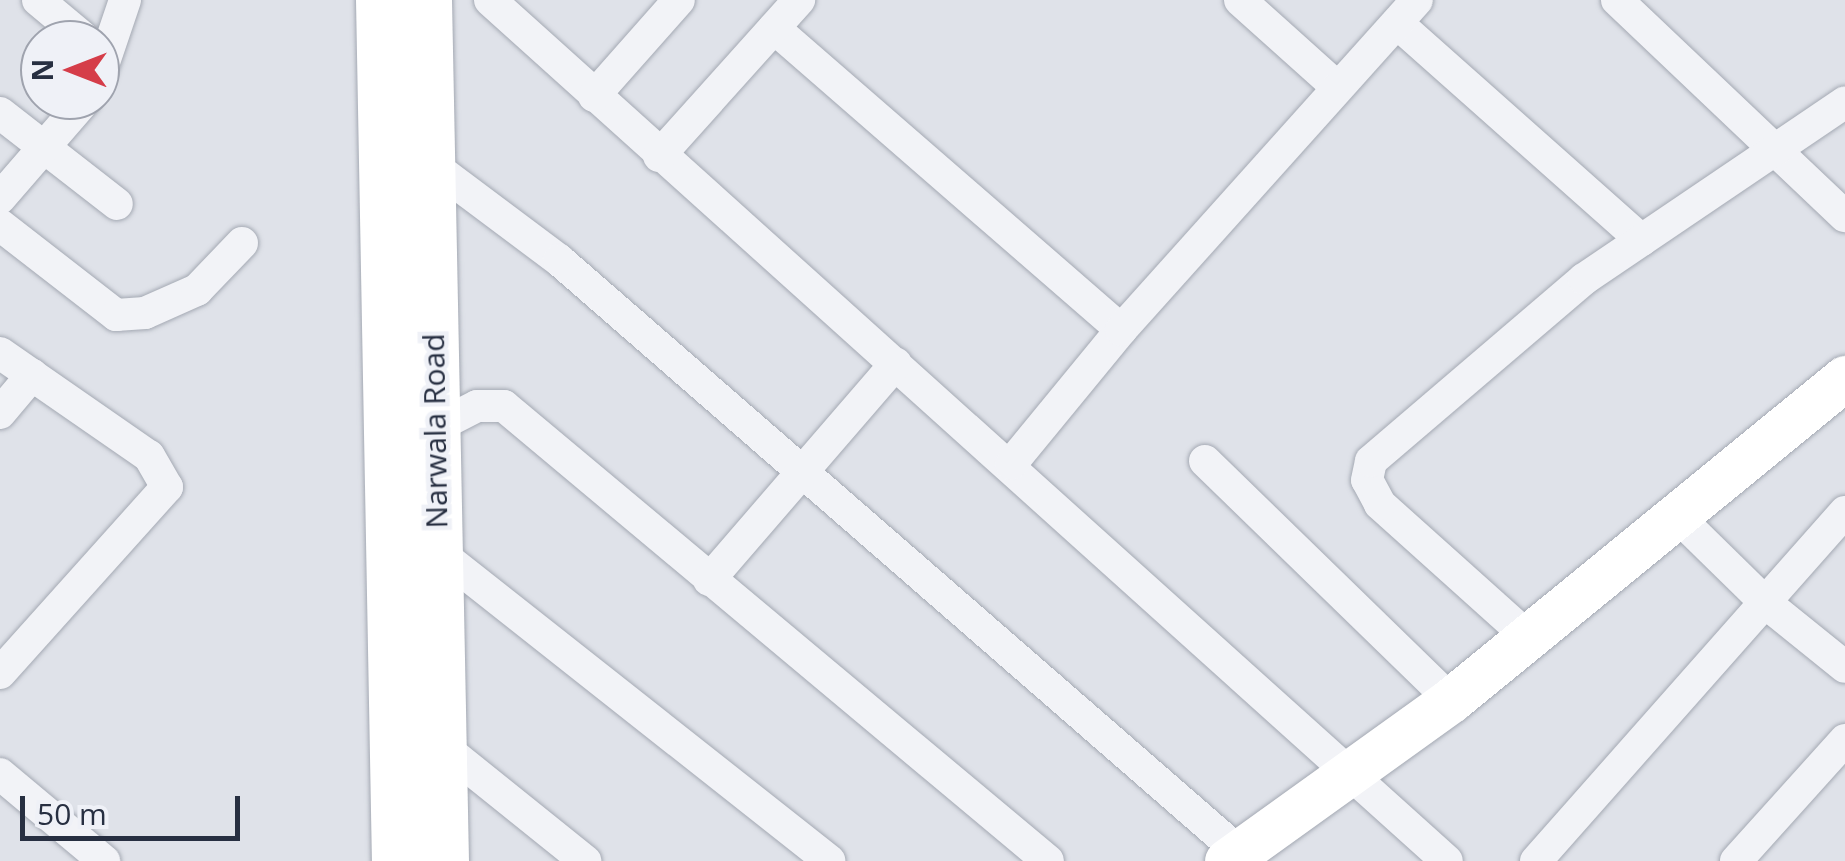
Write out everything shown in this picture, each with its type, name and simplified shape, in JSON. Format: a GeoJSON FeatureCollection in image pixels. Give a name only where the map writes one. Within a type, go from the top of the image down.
{"type":"FeatureCollection","features":[{"type":"Feature","properties":{"kind":"main road","name":"Narwala Road"},"geometry":{"type":"LineString","coordinates":[[382,0],[397,861]]}},
{"type":"Feature","properties":{"kind":"main road","name":"Narwala Road"},"geometry":{"type":"LineString","coordinates":[[427,0],[444,861]]}},
{"type":"Feature","properties":{"kind":"main road"},"geometry":{"type":"LineString","coordinates":[[1233,857],[1451,700],[1845,378]]}},
{"type":"Feature","properties":{"kind":"street"},"geometry":{"type":"LineString","coordinates":[[38,0],[59,20]]}},
{"type":"Feature","properties":{"kind":"street"},"geometry":{"type":"LineString","coordinates":[[490,0],[659,156],[1012,464],[1447,861]]}},
{"type":"Feature","properties":{"kind":"street"},"geometry":{"type":"LineString","coordinates":[[594,96],[679,0]]}},
{"type":"Feature","properties":{"kind":"street"},"geometry":{"type":"LineString","coordinates":[[659,156],[799,0]]}},
{"type":"Feature","properties":{"kind":"street"},"geometry":{"type":"LineString","coordinates":[[1240,0],[1336,86]]}},
{"type":"Feature","properties":{"kind":"street"},"geometry":{"type":"LineString","coordinates":[[1617,0],[1780,148],[1845,216]]}},
{"type":"Feature","properties":{"kind":"street"},"geometry":{"type":"LineString","coordinates":[[1012,464],[1121,330],[1336,86],[1407,12],[1641,240]]}},
{"type":"Feature","properties":{"kind":"street"},"geometry":{"type":"LineString","coordinates":[[774,28],[1121,330]]}},
{"type":"Feature","properties":{"kind":"street"},"geometry":{"type":"LineString","coordinates":[[1528,637],[1380,504],[1368,470],[1485,359],[1641,240],[1845,102]]}},
{"type":"Feature","properties":{"kind":"street"},"geometry":{"type":"LineString","coordinates":[[0,113],[40,148],[117,204]]}},
{"type":"Feature","properties":{"kind":"street"},"geometry":{"type":"LineString","coordinates":[[0,198],[66,120]]}},
{"type":"Feature","properties":{"kind":"street"},"geometry":{"type":"LineString","coordinates":[[428,162],[559,260],[806,473],[1233,857]]}},
{"type":"Feature","properties":{"kind":"street"},"geometry":{"type":"LineString","coordinates":[[0,226],[116,315],[145,313],[197,290],[242,244]]}},
{"type":"Feature","properties":{"kind":"street"},"geometry":{"type":"LineString","coordinates":[[0,353],[149,456],[167,487],[0,672]]}},
{"type":"Feature","properties":{"kind":"street"},"geometry":{"type":"LineString","coordinates":[[708,580],[806,473],[896,363]]}},
{"type":"Feature","properties":{"kind":"street"},"geometry":{"type":"LineString","coordinates":[[0,414],[32,375]]}},
{"type":"Feature","properties":{"kind":"street"},"geometry":{"type":"LineString","coordinates":[[436,427],[477,406],[504,406],[1048,861]]}},
{"type":"Feature","properties":{"kind":"street"},"geometry":{"type":"LineString","coordinates":[[1205,462],[1451,700]]}},
{"type":"Feature","properties":{"kind":"street"},"geometry":{"type":"LineString","coordinates":[[1536,861],[1845,512]]}},
{"type":"Feature","properties":{"kind":"street"},"geometry":{"type":"LineString","coordinates":[[1677,516],[1767,604],[1845,667]]}},
{"type":"Feature","properties":{"kind":"street"},"geometry":{"type":"LineString","coordinates":[[437,552],[829,861]]}},
{"type":"Feature","properties":{"kind":"street"},"geometry":{"type":"LineString","coordinates":[[1736,861],[1845,740]]}},
{"type":"Feature","properties":{"kind":"street"},"geometry":{"type":"LineString","coordinates":[[442,746],[585,861]]}},
{"type":"Feature","properties":{"kind":"street"},"geometry":{"type":"LineString","coordinates":[[0,774],[104,861]]}}]}
